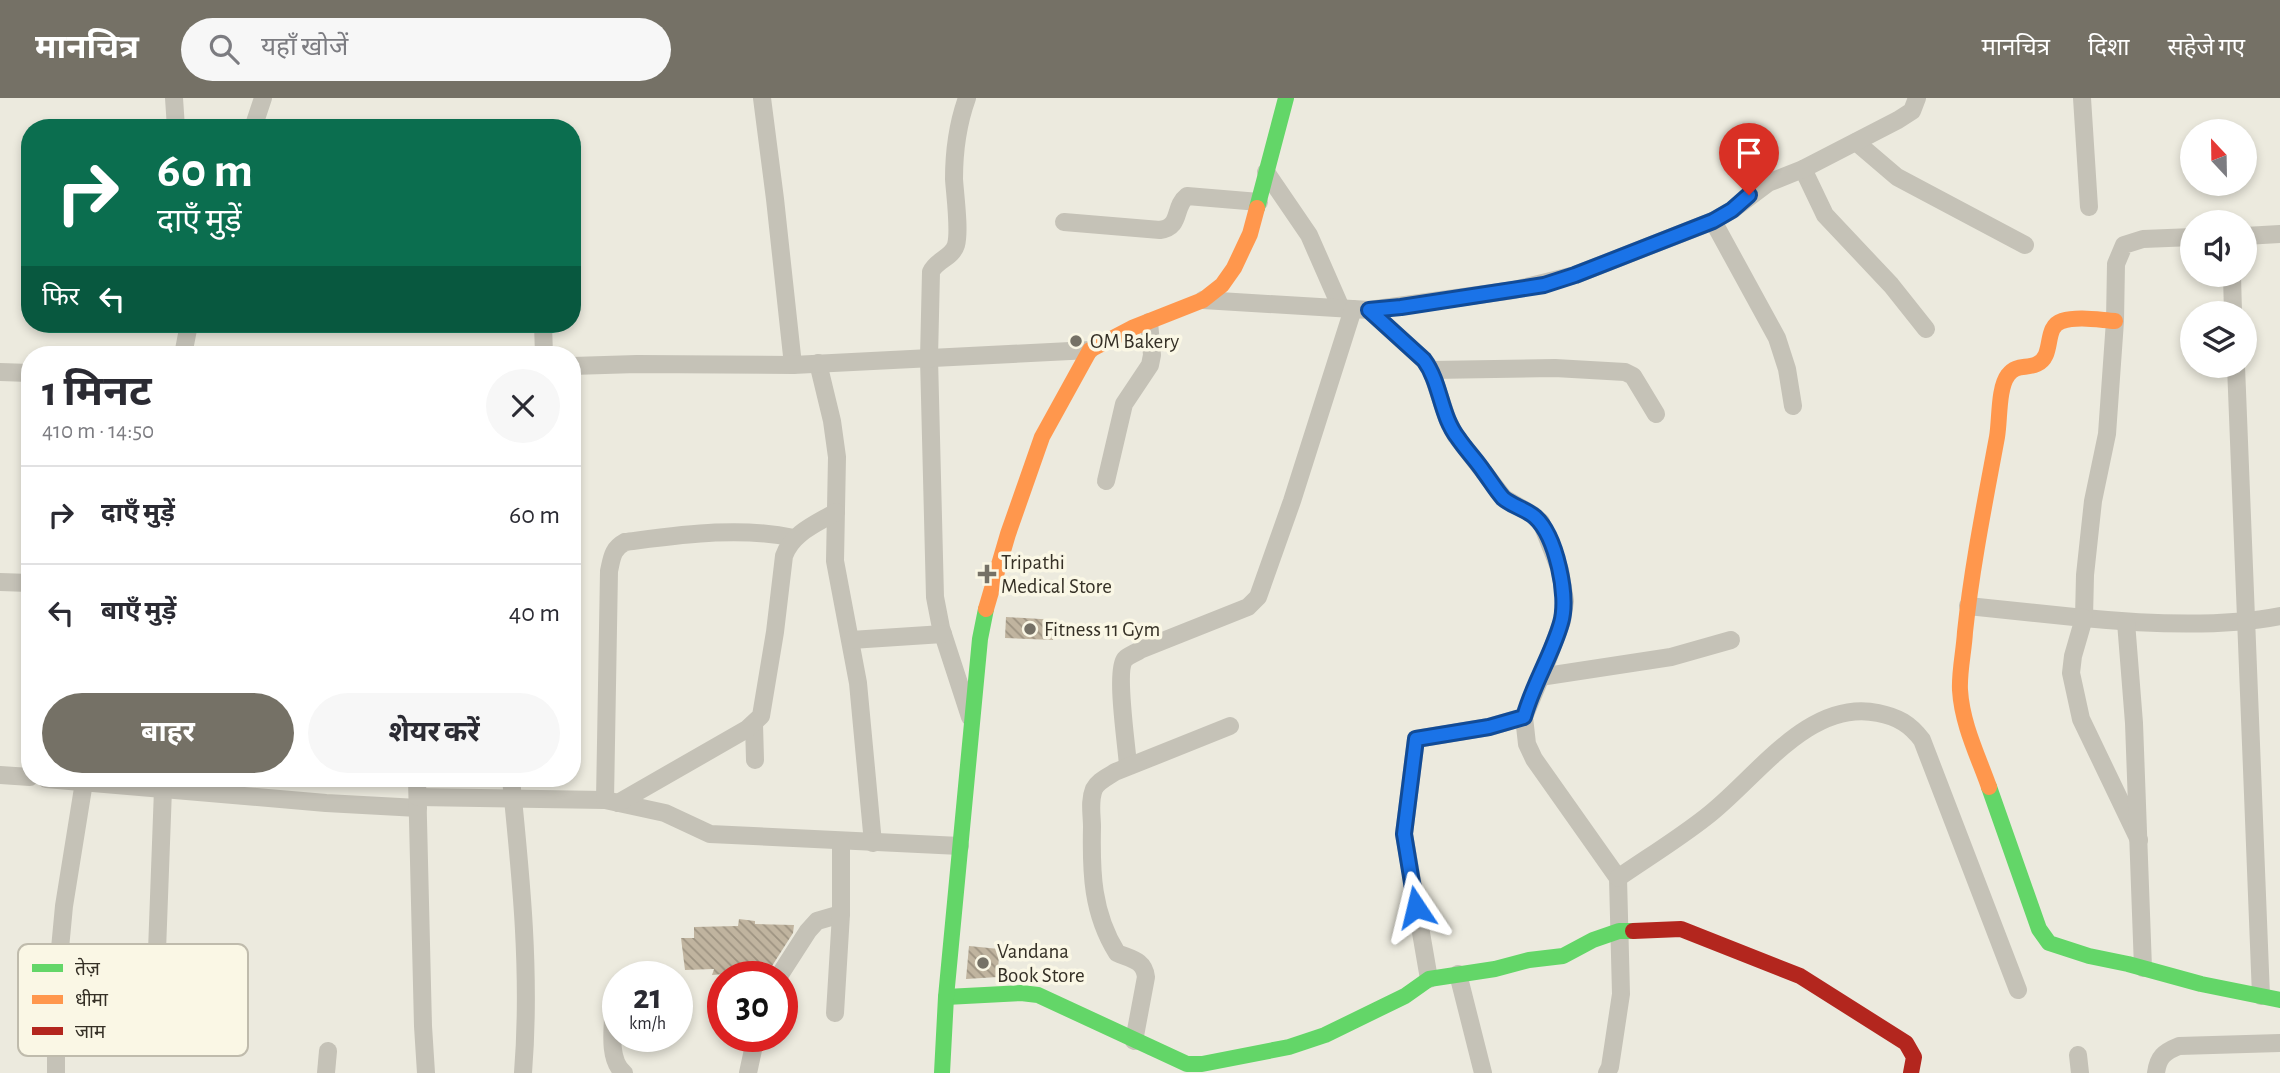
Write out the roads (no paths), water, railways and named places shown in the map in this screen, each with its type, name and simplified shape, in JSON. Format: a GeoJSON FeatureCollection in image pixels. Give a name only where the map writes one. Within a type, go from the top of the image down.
{"type":"FeatureCollection","features":[{"type":"Feature","properties":{"kind":"street"},"geometry":{"type":"LineString","coordinates":[[174,98],[175,119]]}},
{"type":"Feature","properties":{"kind":"street"},"geometry":{"type":"LineString","coordinates":[[256,119],[263,98]]}},
{"type":"Feature","properties":{"kind":"street"},"geometry":{"type":"LineString","coordinates":[[762,98],[793,365]]}},
{"type":"Feature","properties":{"kind":"street"},"geometry":{"type":"LineString","coordinates":[[967,98],[956,147],[954,176],[957,243],[949,256],[933,266],[931,272],[929,358],[935,597],[943,634],[972,721]]}},
{"type":"Feature","properties":{"kind":"street"},"geometry":{"type":"LineString","coordinates":[[942,1073],[946,997],[980,639],[990,590],[1042,437],[1090,350],[1106,340],[1203,300],[1223,285],[1250,234],[1286,98]]}},
{"type":"Feature","properties":{"kind":"street"},"geometry":{"type":"LineString","coordinates":[[1203,300],[1354,309],[1426,303],[1544,285],[1713,221],[1768,183],[1803,169],[1912,111],[1917,98]]}},
{"type":"Feature","properties":{"kind":"street"},"geometry":{"type":"LineString","coordinates":[[2082,98],[2088,207]]}},
{"type":"Feature","properties":{"kind":"street"},"geometry":{"type":"LineString","coordinates":[[1856,142],[1897,177],[2025,245]]}},
{"type":"Feature","properties":{"kind":"street"},"geometry":{"type":"LineString","coordinates":[[1803,169],[1825,215],[1891,285],[1926,329]]}},
{"type":"Feature","properties":{"kind":"street"},"geometry":{"type":"LineString","coordinates":[[1266,172],[1309,235],[1354,309],[1424,360],[1432,370],[1448,421],[1456,436],[1504,498],[1541,522],[1560,570],[1565,601],[1562,621],[1524,717],[1524,731],[1534,759],[1618,878],[1620,994],[1607,1073]]}},
{"type":"Feature","properties":{"kind":"street"},"geometry":{"type":"LineString","coordinates":[[1064,222],[1160,230],[1173,224],[1179,205],[1187,196],[1259,202]]}},
{"type":"Feature","properties":{"kind":"street"},"geometry":{"type":"LineString","coordinates":[[1713,221],[1777,338],[1787,369],[1793,406]]}},
{"type":"Feature","properties":{"kind":"street"},"geometry":{"type":"LineString","coordinates":[[2257,235],[2280,234]]}},
{"type":"Feature","properties":{"kind":"street"},"geometry":{"type":"LineString","coordinates":[[2138,840],[2081,719],[2071,673],[2084,618],[2085,575],[2094,501],[2107,434],[2116,264],[2124,245],[2143,239],[2180,238]]}},
{"type":"Feature","properties":{"kind":"street"},"geometry":{"type":"LineString","coordinates":[[1128,766],[1120,683],[1121,667],[1125,659],[1140,650],[1248,607],[1258,597],[1293,501],[1354,309]]}},
{"type":"Feature","properties":{"kind":"street"},"geometry":{"type":"LineString","coordinates":[[2115,321],[2060,321],[2052,328],[2046,356],[2037,364],[2017,367],[2008,374],[2003,385],[1968,606],[1960,688],[1963,714],[2039,929],[2049,943],[2089,956],[2201,984],[2280,1000]]}},
{"type":"Feature","properties":{"kind":"street"},"geometry":{"type":"LineString","coordinates":[[1106,481],[1124,404],[1150,365],[1152,355],[1149,322]]}},
{"type":"Feature","properties":{"kind":"street"},"geometry":{"type":"LineString","coordinates":[[581,366],[793,365],[1090,350]]}},
{"type":"Feature","properties":{"kind":"street"},"geometry":{"type":"LineString","coordinates":[[818,363],[832,421],[837,457],[835,561],[858,683],[873,844]]}},
{"type":"Feature","properties":{"kind":"street"},"geometry":{"type":"LineString","coordinates":[[1432,370],[1555,368],[1625,372],[1633,376],[1656,414]]}},
{"type":"Feature","properties":{"kind":"street"},"geometry":{"type":"LineString","coordinates":[[0,372],[21,373]]}},
{"type":"Feature","properties":{"kind":"street"},"geometry":{"type":"LineString","coordinates":[[2237,378],[2261,996]]}},
{"type":"Feature","properties":{"kind":"street"},"geometry":{"type":"LineString","coordinates":[[612,801],[754,724],[761,716],[784,556],[788,545],[794,538],[836,512]]}},
{"type":"Feature","properties":{"kind":"street"},"geometry":{"type":"LineString","coordinates":[[612,801],[609,571],[612,553],[625,542],[677,535],[755,532],[794,538]]}},
{"type":"Feature","properties":{"kind":"street"},"geometry":{"type":"LineString","coordinates":[[0,582],[21,583]]}},
{"type":"Feature","properties":{"kind":"street"},"geometry":{"type":"LineString","coordinates":[[1968,606],[2126,622],[2247,623],[2280,616]]}},
{"type":"Feature","properties":{"kind":"street"},"geometry":{"type":"LineString","coordinates":[[2126,622],[2134,723],[2143,968]]}},
{"type":"Feature","properties":{"kind":"street"},"geometry":{"type":"LineString","coordinates":[[851,640],[943,634]]}},
{"type":"Feature","properties":{"kind":"street"},"geometry":{"type":"LineString","coordinates":[[1540,677],[1671,657],[1731,640]]}},
{"type":"Feature","properties":{"kind":"street"},"geometry":{"type":"LineString","coordinates":[[1618,878],[1707,816],[1808,728],[1844,712],[1873,712],[1885,715],[1906,723],[1922,740],[2018,990]]}},
{"type":"Feature","properties":{"kind":"street"},"geometry":{"type":"LineString","coordinates":[[1429,979],[1404,834],[1416,739],[1489,727],[1524,717]]}},
{"type":"Feature","properties":{"kind":"street"},"geometry":{"type":"LineString","coordinates":[[754,724],[755,760]]}},
{"type":"Feature","properties":{"kind":"street"},"geometry":{"type":"LineString","coordinates":[[1134,1041],[1146,977],[1145,968],[1140,962],[1117,953],[1093,892],[1093,791],[1098,784],[1128,766],[1230,726]]}},
{"type":"Feature","properties":{"kind":"street"},"geometry":{"type":"LineString","coordinates":[[0,775],[21,777]]}},
{"type":"Feature","properties":{"kind":"street"},"geometry":{"type":"LineString","coordinates":[[60,944],[82,787]]}},
{"type":"Feature","properties":{"kind":"street"},"geometry":{"type":"LineString","coordinates":[[152,787],[326,803],[418,803],[513,797],[612,801],[665,813],[710,834],[873,844],[960,846]]}},
{"type":"Feature","properties":{"kind":"street"},"geometry":{"type":"LineString","coordinates":[[417,787],[426,1073]]}},
{"type":"Feature","properties":{"kind":"street"},"geometry":{"type":"LineString","coordinates":[[512,787],[526,937],[527,1026],[523,1073]]}},
{"type":"Feature","properties":{"kind":"street"},"geometry":{"type":"LineString","coordinates":[[157,944],[163,789]]}},
{"type":"Feature","properties":{"kind":"street"},"geometry":{"type":"LineString","coordinates":[[835,1013],[841,914],[841,842]]}},
{"type":"Feature","properties":{"kind":"street"},"geometry":{"type":"LineString","coordinates":[[789,961],[817,921],[841,914]]}},
{"type":"Feature","properties":{"kind":"street"},"geometry":{"type":"LineString","coordinates":[[946,997],[1021,993],[1038,995],[1187,1064],[1202,1064],[1289,1047],[1325,1035],[1405,996],[1429,979],[1563,956],[1593,940],[1619,931],[1681,929],[1800,976],[1906,1043],[1915,1055],[1911,1073]]}},
{"type":"Feature","properties":{"kind":"street"},"geometry":{"type":"LineString","coordinates":[[1458,974],[1483,1073]]}},
{"type":"Feature","properties":{"kind":"street"},"geometry":{"type":"LineString","coordinates":[[2156,1073],[2158,1061],[2165,1052],[2179,1046],[2280,1043]]}},
{"type":"Feature","properties":{"kind":"street"},"geometry":{"type":"LineString","coordinates":[[326,1073],[328,1051]]}},
{"type":"Feature","properties":{"kind":"street"},"geometry":{"type":"LineString","coordinates":[[614,1052],[616,1063],[624,1073]]}},
{"type":"Feature","properties":{"kind":"street"},"geometry":{"type":"LineString","coordinates":[[748,1073],[753,1052]]}},
{"type":"Feature","properties":{"kind":"place","name":"OM Bakery"},"geometry":{"type":"Point","coordinates":[1076,341]}},
{"type":"Feature","properties":{"kind":"place","name":"Tripathi Medical Store"},"geometry":{"type":"Point","coordinates":[987,574]}},
{"type":"Feature","properties":{"kind":"place","name":"Fitness 11 Gym"},"geometry":{"type":"Point","coordinates":[1030,629]}},
{"type":"Feature","properties":{"kind":"place","name":"Vandana Book Store"},"geometry":{"type":"Point","coordinates":[983,963]}}]}
